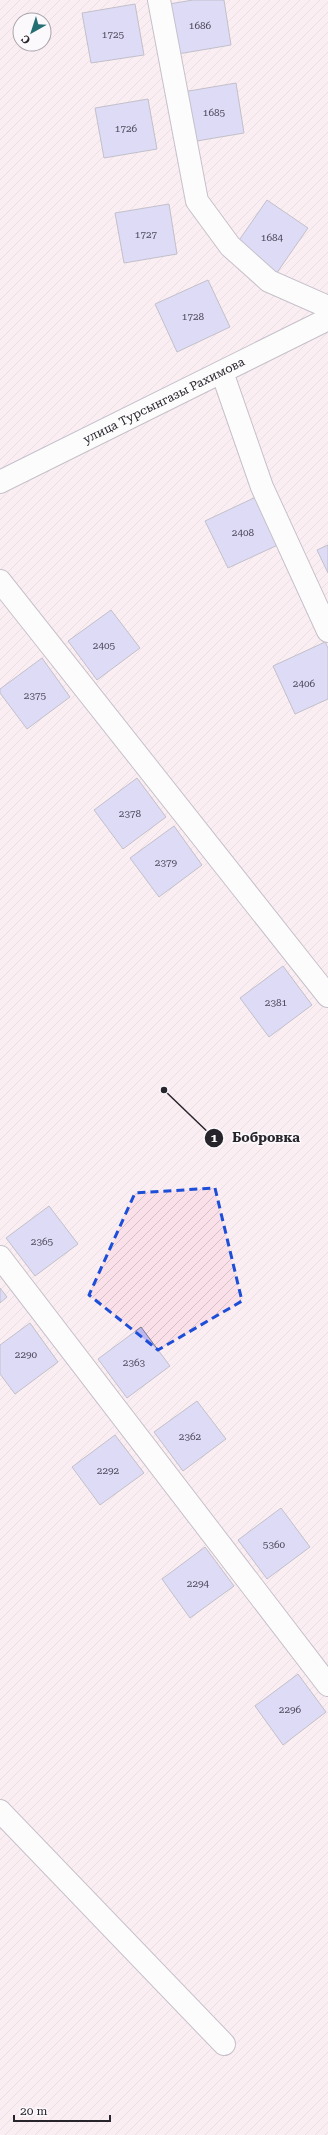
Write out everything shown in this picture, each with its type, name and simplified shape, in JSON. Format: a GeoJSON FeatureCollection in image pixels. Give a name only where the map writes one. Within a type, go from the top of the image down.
{"type":"FeatureCollection","features":[{"type":"Feature","properties":{"kind":"street"},"geometry":{"type":"LineString","coordinates":[[159,0],[197,201],[230,246],[269,281],[328,307]]}},
{"type":"Feature","properties":{"kind":"street","name":"улица Турсынгазы Рахимова"},"geometry":{"type":"LineString","coordinates":[[0,482],[328,319]]}},
{"type":"Feature","properties":{"kind":"street"},"geometry":{"type":"LineString","coordinates":[[222,372],[262,487],[328,631]]}},
{"type":"Feature","properties":{"kind":"street"},"geometry":{"type":"LineString","coordinates":[[0,581],[328,996]]}},
{"type":"Feature","properties":{"kind":"street"},"geometry":{"type":"LineString","coordinates":[[0,1257],[328,1685]]}},
{"type":"Feature","properties":{"kind":"street"},"geometry":{"type":"LineString","coordinates":[[0,1811],[224,2044]]}},
{"type":"Feature","properties":{"kind":"highlighted area"},"geometry":{"type":"Polygon","coordinates":[[[215,1188],[242,1301],[158,1350],[89,1295],[135,1193],[215,1188]]]}},
{"type":"Feature","properties":{"kind":"shaded area"},"geometry":{"type":"Polygon","coordinates":[[[0,0],[328,0],[328,2135],[0,2135],[0,0]]]}},
{"type":"Feature","properties":{"kind":"building"},"geometry":{"type":"Polygon","coordinates":[[[193,0],[224,0],[231,45],[178,54],[169,4],[193,0]]]}},
{"type":"Feature","properties":{"kind":"building"},"geometry":{"type":"Polygon","coordinates":[[[135,4],[144,55],[91,63],[82,13],[135,4]]]}},
{"type":"Feature","properties":{"kind":"building"},"geometry":{"type":"Polygon","coordinates":[[[236,83],[244,133],[191,142],[183,92],[236,83]]]}},
{"type":"Feature","properties":{"kind":"building"},"geometry":{"type":"Polygon","coordinates":[[[148,99],[157,149],[104,158],[95,108],[148,99]]]}},
{"type":"Feature","properties":{"kind":"building"},"geometry":{"type":"Polygon","coordinates":[[[267,200],[308,228],[276,274],[235,246],[267,200]]]}},
{"type":"Feature","properties":{"kind":"building"},"geometry":{"type":"Polygon","coordinates":[[[169,204],[177,254],[124,263],[115,213],[169,204]]]}},
{"type":"Feature","properties":{"kind":"building"},"geometry":{"type":"Polygon","coordinates":[[[208,280],[230,327],[177,352],[155,304],[208,280]]]}},
{"type":"Feature","properties":{"kind":"building"},"geometry":{"type":"Polygon","coordinates":[[[258,496],[280,544],[228,568],[205,521],[258,496]]]}},
{"type":"Feature","properties":{"kind":"building"},"geometry":{"type":"Polygon","coordinates":[[[328,545],[328,573],[317,550],[328,545]]]}},
{"type":"Feature","properties":{"kind":"building"},"geometry":{"type":"Polygon","coordinates":[[[111,610],[140,648],[97,680],[68,641],[111,610]]]}},
{"type":"Feature","properties":{"kind":"building"},"geometry":{"type":"Polygon","coordinates":[[[325,642],[328,648],[328,699],[295,714],[273,666],[325,642]]]}},
{"type":"Feature","properties":{"kind":"building"},"geometry":{"type":"Polygon","coordinates":[[[42,658],[70,697],[27,729],[0,693],[0,689],[42,658]]]}},
{"type":"Feature","properties":{"kind":"building"},"geometry":{"type":"Polygon","coordinates":[[[137,778],[166,817],[123,849],[94,810],[137,778]]]}},
{"type":"Feature","properties":{"kind":"building"},"geometry":{"type":"Polygon","coordinates":[[[174,826],[202,865],[159,897],[130,858],[174,826]]]}},
{"type":"Feature","properties":{"kind":"building"},"geometry":{"type":"Polygon","coordinates":[[[283,966],[312,1005],[269,1037],[240,998],[283,966]]]}},
{"type":"Feature","properties":{"kind":"building"},"geometry":{"type":"Polygon","coordinates":[[[49,1206],[78,1244],[35,1276],[6,1238],[49,1206]]]}},
{"type":"Feature","properties":{"kind":"building"},"geometry":{"type":"Polygon","coordinates":[[[0,1288],[7,1297],[0,1303],[0,1288]]]}},
{"type":"Feature","properties":{"kind":"building"},"geometry":{"type":"Polygon","coordinates":[[[30,1323],[58,1362],[15,1394],[0,1374],[0,1345],[30,1323]]]}},
{"type":"Feature","properties":{"kind":"building"},"geometry":{"type":"Polygon","coordinates":[[[141,1327],[170,1366],[127,1398],[98,1359],[141,1327]]]}},
{"type":"Feature","properties":{"kind":"building"},"geometry":{"type":"Polygon","coordinates":[[[197,1401],[226,1439],[183,1471],[154,1432],[197,1401]]]}},
{"type":"Feature","properties":{"kind":"building"},"geometry":{"type":"Polygon","coordinates":[[[115,1435],[144,1473],[100,1505],[72,1467],[115,1435]]]}},
{"type":"Feature","properties":{"kind":"building"},"geometry":{"type":"Polygon","coordinates":[[[281,1508],[310,1547],[267,1579],[238,1540],[281,1508]]]}},
{"type":"Feature","properties":{"kind":"building"},"geometry":{"type":"Polygon","coordinates":[[[205,1547],[234,1586],[190,1618],[162,1579],[205,1547]]]}},
{"type":"Feature","properties":{"kind":"building"},"geometry":{"type":"Polygon","coordinates":[[[298,1674],[326,1712],[283,1745],[255,1706],[298,1674]]]}},
{"type":"Feature","properties":{"kind":"place","name":"Бобровка"},"geometry":{"type":"Point","coordinates":[164,1090]}}]}
